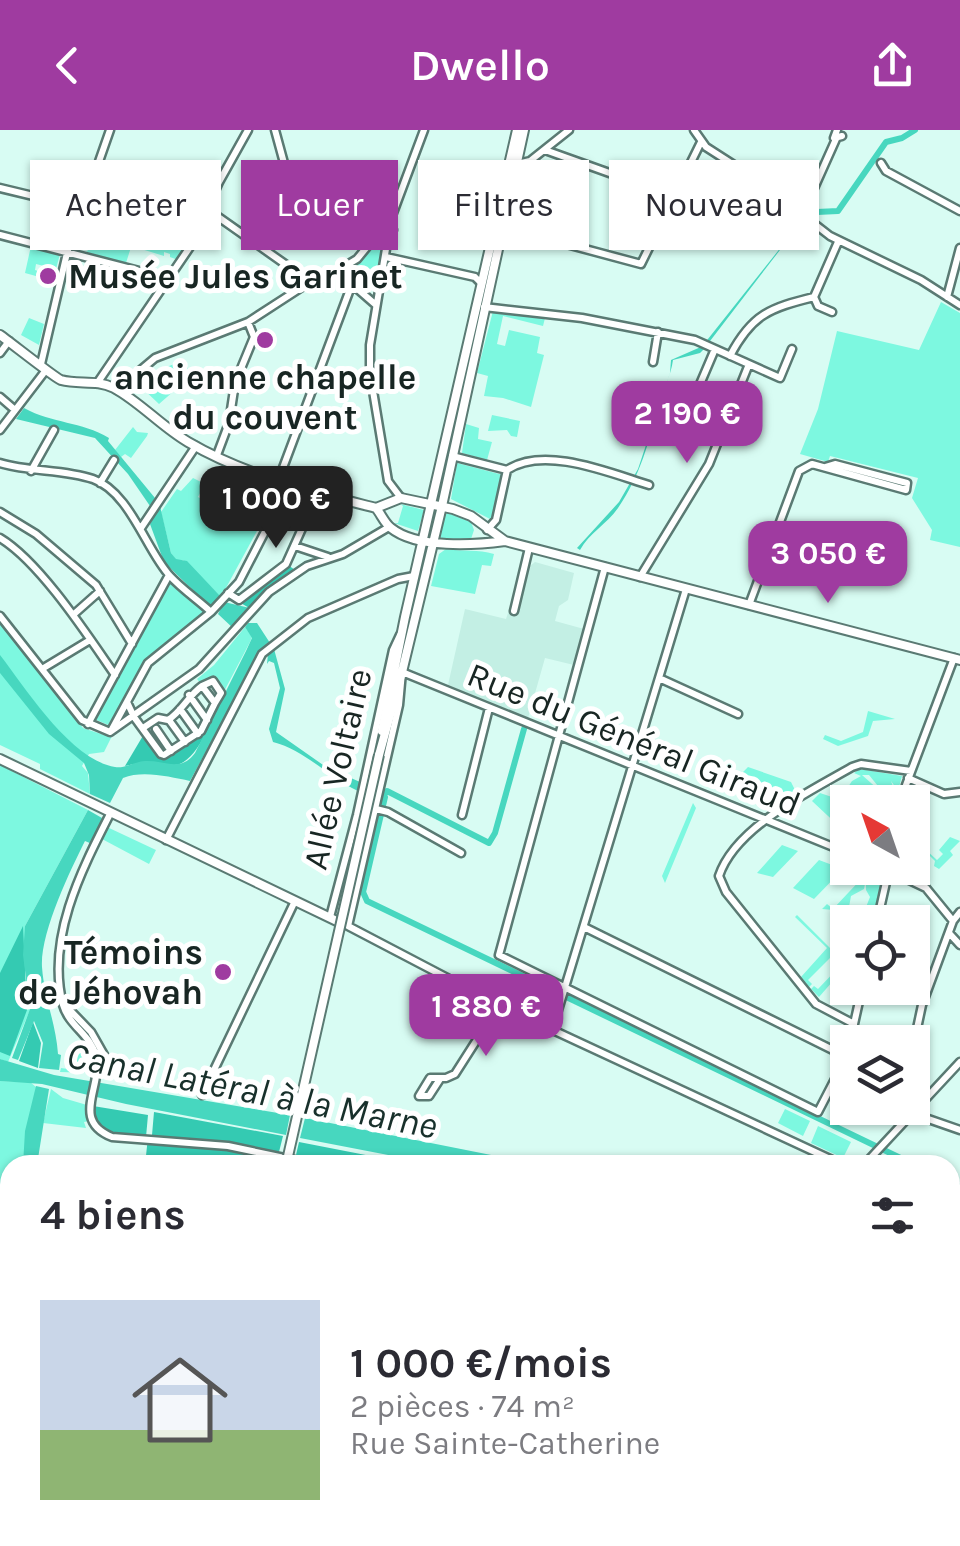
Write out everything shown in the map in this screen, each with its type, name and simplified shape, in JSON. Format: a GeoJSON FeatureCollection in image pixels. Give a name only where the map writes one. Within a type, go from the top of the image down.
{"type":"FeatureCollection","features":[{"type":"Feature","properties":{"kind":"main road","name":"Allée Voltaire"},"geometry":{"type":"LineString","coordinates":[[379,755],[401,634],[516,130]]}},
{"type":"Feature","properties":{"kind":"main road","name":"Allée Voltaire"},"geometry":{"type":"LineString","coordinates":[[518,160],[524,130]]}},
{"type":"Feature","properties":{"kind":"main road","name":"Allée Voltaire"},"geometry":{"type":"LineString","coordinates":[[379,755],[442,506],[497,250]]}},
{"type":"Feature","properties":{"kind":"main road"},"geometry":{"type":"LineString","coordinates":[[0,335],[58,379],[98,382],[117,390],[154,420],[196,446],[278,481],[376,508],[398,499],[431,503],[464,512],[505,542]]}},
{"type":"Feature","properties":{"kind":"main road"},"geometry":{"type":"LineString","coordinates":[[388,525],[388,508],[398,499]]}},
{"type":"Feature","properties":{"kind":"main road"},"geometry":{"type":"LineString","coordinates":[[376,508],[388,525],[422,540],[460,546],[505,542],[957,659]]}},
{"type":"Feature","properties":{"kind":"main road"},"geometry":{"type":"LineString","coordinates":[[483,543],[487,530]]}},
{"type":"Feature","properties":{"kind":"main road"},"geometry":{"type":"LineString","coordinates":[[288,1155],[379,755]]}},
{"type":"Feature","properties":{"kind":"main road"},"geometry":{"type":"LineString","coordinates":[[0,759],[345,925]]}},
{"type":"Feature","properties":{"kind":"street"},"geometry":{"type":"LineString","coordinates":[[100,160],[110,130]]}},
{"type":"Feature","properties":{"kind":"street"},"geometry":{"type":"LineString","coordinates":[[221,181],[248,130]]}},
{"type":"Feature","properties":{"kind":"street"},"geometry":{"type":"LineString","coordinates":[[276,130],[284,160]]}},
{"type":"Feature","properties":{"kind":"street"},"geometry":{"type":"LineString","coordinates":[[398,207],[424,130]]}},
{"type":"Feature","properties":{"kind":"street"},"geometry":{"type":"LineString","coordinates":[[530,160],[568,130]]}},
{"type":"Feature","properties":{"kind":"street"},"geometry":{"type":"LineString","coordinates":[[694,130],[701,142],[726,160]]}},
{"type":"Feature","properties":{"kind":"street"},"geometry":{"type":"LineString","coordinates":[[819,182],[837,133]]}},
{"type":"Feature","properties":{"kind":"street"},"geometry":{"type":"LineString","coordinates":[[692,160],[701,142]]}},
{"type":"Feature","properties":{"kind":"street"},"geometry":{"type":"LineString","coordinates":[[545,150],[609,173]]}},
{"type":"Feature","properties":{"kind":"street"},"geometry":{"type":"LineString","coordinates":[[882,164],[886,172],[960,211]]}},
{"type":"Feature","properties":{"kind":"street"},"geometry":{"type":"LineString","coordinates":[[0,188],[30,195]]}},
{"type":"Feature","properties":{"kind":"street"},"geometry":{"type":"LineString","coordinates":[[221,219],[285,264],[302,288]]}},
{"type":"Feature","properties":{"kind":"street"},"geometry":{"type":"LineString","coordinates":[[819,227],[960,305]]}},
{"type":"Feature","properties":{"kind":"street"},"geometry":{"type":"LineString","coordinates":[[0,235],[170,279]]}},
{"type":"Feature","properties":{"kind":"street"},"geometry":{"type":"LineString","coordinates":[[832,312],[818,306],[814,297],[838,241]]}},
{"type":"Feature","properties":{"kind":"street"},"geometry":{"type":"LineString","coordinates":[[589,248],[641,264],[648,250]]}},
{"type":"Feature","properties":{"kind":"street"},"geometry":{"type":"LineString","coordinates":[[947,297],[960,248]]}},
{"type":"Feature","properties":{"kind":"street"},"geometry":{"type":"LineString","coordinates":[[0,430],[44,367],[68,250]]}},
{"type":"Feature","properties":{"kind":"street"},"geometry":{"type":"LineString","coordinates":[[98,382],[188,250]]}},
{"type":"Feature","properties":{"kind":"street"},"geometry":{"type":"LineString","coordinates":[[117,390],[155,358],[248,322],[357,259],[364,250]]}},
{"type":"Feature","properties":{"kind":"street"},"geometry":{"type":"LineString","coordinates":[[387,250],[370,345],[370,373],[388,480],[398,499]]}},
{"type":"Feature","properties":{"kind":"street"},"geometry":{"type":"LineString","coordinates":[[386,258],[475,277],[482,284]]}},
{"type":"Feature","properties":{"kind":"street"},"geometry":{"type":"LineString","coordinates":[[337,271],[376,305]]}},
{"type":"Feature","properties":{"kind":"street"},"geometry":{"type":"LineString","coordinates":[[278,481],[352,284]]}},
{"type":"Feature","properties":{"kind":"street"},"geometry":{"type":"LineString","coordinates":[[730,356],[744,329],[772,308],[814,297]]}},
{"type":"Feature","properties":{"kind":"street"},"geometry":{"type":"LineString","coordinates":[[484,307],[582,318],[658,332],[708,346],[780,378],[792,348]]}},
{"type":"Feature","properties":{"kind":"street"},"geometry":{"type":"LineString","coordinates":[[217,455],[230,423],[235,383],[254,337],[248,322]]}},
{"type":"Feature","properties":{"kind":"street"},"geometry":{"type":"LineString","coordinates":[[654,362],[658,332]]}},
{"type":"Feature","properties":{"kind":"street"},"geometry":{"type":"LineString","coordinates":[[0,353],[9,341]]}},
{"type":"Feature","properties":{"kind":"street"},"geometry":{"type":"LineString","coordinates":[[690,410],[708,346]]}},
{"type":"Feature","properties":{"kind":"street"},"geometry":{"type":"LineString","coordinates":[[640,577],[710,464],[749,364]]}},
{"type":"Feature","properties":{"kind":"street"},"geometry":{"type":"LineString","coordinates":[[0,397],[16,410]]}},
{"type":"Feature","properties":{"kind":"street"},"geometry":{"type":"LineString","coordinates":[[32,471],[54,430]]}},
{"type":"Feature","properties":{"kind":"street"},"geometry":{"type":"LineString","coordinates":[[141,528],[196,446]]}},
{"type":"Feature","properties":{"kind":"street"},"geometry":{"type":"LineString","coordinates":[[451,455],[507,470]]}},
{"type":"Feature","properties":{"kind":"street"},"geometry":{"type":"LineString","coordinates":[[100,483],[114,460]]}},
{"type":"Feature","properties":{"kind":"street"},"geometry":{"type":"LineString","coordinates":[[487,530],[496,520],[507,470],[518,463],[566,461],[649,485]]}},
{"type":"Feature","properties":{"kind":"street"},"geometry":{"type":"LineString","coordinates":[[0,463],[100,483],[141,528],[169,575],[211,612]]}},
{"type":"Feature","properties":{"kind":"street"},"geometry":{"type":"LineString","coordinates":[[749,605],[798,471],[812,464],[906,490],[908,483],[835,464],[825,467]]}},
{"type":"Feature","properties":{"kind":"street"},"geometry":{"type":"LineString","coordinates":[[110,732],[148,663],[211,612],[239,582],[288,485]]}},
{"type":"Feature","properties":{"kind":"street"},"geometry":{"type":"LineString","coordinates":[[228,594],[239,600],[286,564],[318,494]]}},
{"type":"Feature","properties":{"kind":"street"},"geometry":{"type":"LineString","coordinates":[[0,512],[36,534],[100,591],[132,644]]}},
{"type":"Feature","properties":{"kind":"street"},"geometry":{"type":"LineString","coordinates":[[110,732],[199,669],[269,592],[306,566],[362,545],[388,525]]}},
{"type":"Feature","properties":{"kind":"street"},"geometry":{"type":"LineString","coordinates":[[0,538],[73,615],[114,675]]}},
{"type":"Feature","properties":{"kind":"street"},"geometry":{"type":"LineString","coordinates":[[295,546],[330,558]]}},
{"type":"Feature","properties":{"kind":"street"},"geometry":{"type":"LineString","coordinates":[[514,611],[529,548]]}},
{"type":"Feature","properties":{"kind":"street"},"geometry":{"type":"LineString","coordinates":[[604,568],[499,955],[818,1112],[830,1089]]}},
{"type":"Feature","properties":{"kind":"street"},"geometry":{"type":"LineString","coordinates":[[88,724],[169,575]]}},
{"type":"Feature","properties":{"kind":"street"},"geometry":{"type":"LineString","coordinates":[[166,840],[269,648],[308,618],[398,579],[414,576]]}},
{"type":"Feature","properties":{"kind":"street"},"geometry":{"type":"LineString","coordinates":[[552,1030],[686,589]]}},
{"type":"Feature","properties":{"kind":"street"},"geometry":{"type":"LineString","coordinates":[[73,615],[100,591]]}},
{"type":"Feature","properties":{"kind":"street"},"geometry":{"type":"LineString","coordinates":[[0,616],[88,724],[110,732]]}},
{"type":"Feature","properties":{"kind":"street","name":"Allée Voltaire"},"geometry":{"type":"LineString","coordinates":[[330,917],[393,650],[401,634]]}},
{"type":"Feature","properties":{"kind":"street"},"geometry":{"type":"LineString","coordinates":[[42,669],[90,640]]}},
{"type":"Feature","properties":{"kind":"street"},"geometry":{"type":"LineString","coordinates":[[907,785],[957,659]]}},
{"type":"Feature","properties":{"kind":"street","name":"Rue du Général Giraud"},"geometry":{"type":"LineString","coordinates":[[402,672],[830,845]]}},
{"type":"Feature","properties":{"kind":"street","name":"Allée Voltaire"},"geometry":{"type":"LineString","coordinates":[[345,925],[381,811],[402,672]]}},
{"type":"Feature","properties":{"kind":"street"},"geometry":{"type":"LineString","coordinates":[[659,678],[738,714]]}},
{"type":"Feature","properties":{"kind":"street"},"geometry":{"type":"LineString","coordinates":[[125,704],[161,754],[198,734],[214,702],[202,686],[150,738]]}},
{"type":"Feature","properties":{"kind":"street"},"geometry":{"type":"LineString","coordinates":[[189,695],[207,720]]}},
{"type":"Feature","properties":{"kind":"street"},"geometry":{"type":"LineString","coordinates":[[462,815],[489,708]]}},
{"type":"Feature","properties":{"kind":"street"},"geometry":{"type":"LineString","coordinates":[[180,709],[198,734]]}},
{"type":"Feature","properties":{"kind":"street"},"geometry":{"type":"LineString","coordinates":[[143,728],[158,718],[168,720],[184,742]]}},
{"type":"Feature","properties":{"kind":"street"},"geometry":{"type":"LineString","coordinates":[[143,728],[155,729],[171,751]]}},
{"type":"Feature","properties":{"kind":"street"},"geometry":{"type":"LineString","coordinates":[[858,1005],[854,1024],[816,1004],[726,892],[719,876],[724,860],[765,819],[862,764],[910,775],[944,794],[960,792]]}},
{"type":"Feature","properties":{"kind":"street"},"geometry":{"type":"LineString","coordinates":[[381,811],[461,852]]}},
{"type":"Feature","properties":{"kind":"street"},"geometry":{"type":"LineString","coordinates":[[110,814],[65,918],[59,969],[62,1002],[72,1023],[94,1050],[91,1120],[98,1132],[112,1137],[228,1146],[270,1155]]}},
{"type":"Feature","properties":{"kind":"street"},"geometry":{"type":"LineString","coordinates":[[920,885],[954,920]]}},
{"type":"Feature","properties":{"kind":"street"},"geometry":{"type":"LineString","coordinates":[[202,1095],[295,901]]}},
{"type":"Feature","properties":{"kind":"street"},"geometry":{"type":"LineString","coordinates":[[918,1025],[922,1005],[960,912]]}},
{"type":"Feature","properties":{"kind":"street"},"geometry":{"type":"LineString","coordinates":[[345,925],[500,1005],[822,1155]]}},
{"type":"Feature","properties":{"kind":"street"},"geometry":{"type":"LineString","coordinates":[[586,928],[830,1048]]}},
{"type":"Feature","properties":{"kind":"street"},"geometry":{"type":"LineString","coordinates":[[949,933],[960,945]]}},
{"type":"Feature","properties":{"kind":"street"},"geometry":{"type":"LineString","coordinates":[[62,1002],[91,1032],[108,1062],[120,1068]]}},
{"type":"Feature","properties":{"kind":"street"},"geometry":{"type":"LineString","coordinates":[[440,1079],[455,1074],[500,1005]]}},
{"type":"Feature","properties":{"kind":"street"},"geometry":{"type":"LineString","coordinates":[[930,1093],[960,1062]]}},
{"type":"Feature","properties":{"kind":"street"},"geometry":{"type":"LineString","coordinates":[[930,1118],[960,1130]]}},
{"type":"Feature","properties":{"kind":"street"},"geometry":{"type":"LineString","coordinates":[[875,1155],[901,1125]]}},
{"type":"Feature","properties":{"kind":"shaded area"},"geometry":{"type":"Polygon","coordinates":[[[30,250],[60,254],[56,269],[36,264],[35,270],[44,273],[43,278],[25,273],[30,250]]]}},
{"type":"Feature","properties":{"kind":"shaded area"},"geometry":{"type":"Polygon","coordinates":[[[88,250],[130,250],[126,263],[88,250]]]}},
{"type":"Feature","properties":{"kind":"shaded area"},"geometry":{"type":"Polygon","coordinates":[[[144,250],[183,250],[178,260],[164,252],[164,256],[144,250]]]}},
{"type":"Feature","properties":{"kind":"shaded area"},"geometry":{"type":"Polygon","coordinates":[[[369,250],[382,250],[373,290],[349,273],[369,250]]]}},
{"type":"Feature","properties":{"kind":"shaded area"},"geometry":{"type":"Polygon","coordinates":[[[779,250],[780,250],[707,345],[704,344],[779,250]]]}},
{"type":"Feature","properties":{"kind":"shaded area"},"geometry":{"type":"Polygon","coordinates":[[[941,302],[960,313],[960,547],[930,540],[932,530],[912,498],[918,478],[830,456],[828,462],[800,454],[818,409],[837,331],[919,350],[941,302]]]}},
{"type":"Feature","properties":{"kind":"shaded area"},"geometry":{"type":"Polygon","coordinates":[[[493,311],[545,318],[543,326],[503,316],[497,344],[505,346],[509,330],[540,337],[537,353],[544,355],[531,407],[484,396],[488,376],[477,373],[493,311]]]}},
{"type":"Feature","properties":{"kind":"shaded area"},"geometry":{"type":"Polygon","coordinates":[[[29,318],[44,324],[39,345],[21,335],[29,318]]]}},
{"type":"Feature","properties":{"kind":"shaded area"},"geometry":{"type":"Polygon","coordinates":[[[706,347],[700,353],[673,360],[671,372],[668,380],[671,360],[706,347]]]}},
{"type":"Feature","properties":{"kind":"shaded area"},"geometry":{"type":"Polygon","coordinates":[[[185,360],[190,377],[159,404],[141,387],[150,378],[159,382],[169,366],[185,360]]]}},
{"type":"Feature","properties":{"kind":"shaded area"},"geometry":{"type":"Polygon","coordinates":[[[24,408],[109,438],[155,498],[150,506],[128,474],[95,438],[16,419],[24,408]]]}},
{"type":"Feature","properties":{"kind":"shaded area"},"geometry":{"type":"Polygon","coordinates":[[[657,411],[643,458],[633,483],[614,514],[580,550],[577,548],[619,502],[638,469],[657,411]]]}},
{"type":"Feature","properties":{"kind":"shaded area"},"geometry":{"type":"Polygon","coordinates":[[[492,415],[520,421],[517,437],[507,430],[488,431],[492,415]]]}},
{"type":"Feature","properties":{"kind":"shaded area"},"geometry":{"type":"Polygon","coordinates":[[[466,424],[479,428],[478,439],[492,442],[487,460],[462,453],[466,424]]]}},
{"type":"Feature","properties":{"kind":"shaded area"},"geometry":{"type":"Polygon","coordinates":[[[133,427],[137,432],[148,433],[147,436],[131,458],[125,454],[121,457],[115,450],[133,427]]]}},
{"type":"Feature","properties":{"kind":"shaded area"},"geometry":{"type":"Polygon","coordinates":[[[457,463],[503,475],[492,520],[451,499],[457,463]]]}},
{"type":"Feature","properties":{"kind":"shaded area"},"geometry":{"type":"Polygon","coordinates":[[[193,478],[205,484],[198,497],[228,513],[235,501],[259,515],[252,528],[257,531],[221,597],[171,553],[161,512],[177,489],[181,491],[193,478]]]}},
{"type":"Feature","properties":{"kind":"shaded area"},"geometry":{"type":"Polygon","coordinates":[[[400,504],[424,510],[418,531],[394,523],[398,523],[403,506],[400,504]]]}},
{"type":"Feature","properties":{"kind":"shaded area"},"geometry":{"type":"Polygon","coordinates":[[[160,506],[171,553],[176,559],[187,561],[221,597],[217,603],[208,605],[164,562],[150,524],[160,506]]]}},
{"type":"Feature","properties":{"kind":"shaded area"},"geometry":{"type":"Polygon","coordinates":[[[448,513],[471,522],[471,539],[458,543],[439,537],[443,516],[448,513]]]}},
{"type":"Feature","properties":{"kind":"shaded area"},"geometry":{"type":"Polygon","coordinates":[[[446,549],[494,554],[491,566],[482,565],[475,594],[431,586],[439,554],[446,549]]]}},
{"type":"Feature","properties":{"kind":"shaded area"},"geometry":{"type":"Polygon","coordinates":[[[535,562],[574,573],[568,600],[559,606],[555,621],[584,629],[574,665],[545,658],[528,718],[448,685],[465,609],[506,619],[509,610],[518,611],[530,566],[535,562]]]}},
{"type":"Feature","properties":{"kind":"shaded area"},"geometry":{"type":"Polygon","coordinates":[[[288,565],[295,570],[262,595],[251,609],[239,602],[288,565]]]}},
{"type":"Feature","properties":{"kind":"shaded area"},"geometry":{"type":"Polygon","coordinates":[[[169,581],[207,613],[148,663],[113,727],[94,719],[132,644],[169,581]]]}},
{"type":"Feature","properties":{"kind":"shaded area"},"geometry":{"type":"Polygon","coordinates":[[[224,602],[250,608],[234,629],[218,614],[224,602]]]}},
{"type":"Feature","properties":{"kind":"shaded area"},"geometry":{"type":"Polygon","coordinates":[[[0,621],[83,728],[113,734],[104,752],[89,754],[82,766],[88,773],[90,794],[0,745],[0,621]]]}},
{"type":"Feature","properties":{"kind":"shaded area"},"geometry":{"type":"Polygon","coordinates":[[[257,623],[270,643],[254,663],[190,781],[156,775],[123,778],[110,803],[90,794],[84,763],[49,734],[0,673],[0,655],[51,722],[99,762],[119,767],[145,761],[184,763],[195,753],[252,638],[245,627],[257,623]]]}},
{"type":"Feature","properties":{"kind":"shaded area"},"geometry":{"type":"Polygon","coordinates":[[[245,627],[252,637],[209,720],[218,685],[201,684],[197,679],[245,627]]]}},
{"type":"Feature","properties":{"kind":"shaded area"},"geometry":{"type":"Polygon","coordinates":[[[274,649],[285,689],[276,732],[326,767],[360,782],[358,791],[296,751],[273,742],[269,729],[280,688],[274,663],[267,664],[268,654],[274,649]]]}},
{"type":"Feature","properties":{"kind":"shaded area"},"geometry":{"type":"Polygon","coordinates":[[[224,693],[198,747],[182,763],[125,766],[144,734],[162,758],[184,743],[199,731],[224,693]]]}},
{"type":"Feature","properties":{"kind":"shaded area"},"geometry":{"type":"Polygon","coordinates":[[[868,711],[895,719],[873,721],[868,736],[838,746],[823,739],[825,735],[841,741],[863,732],[868,711]]]}},
{"type":"Feature","properties":{"kind":"shaded area"},"geometry":{"type":"Polygon","coordinates":[[[0,765],[88,810],[25,926],[25,982],[30,1010],[8,1062],[0,1059],[0,765]]]}},
{"type":"Feature","properties":{"kind":"shaded area"},"geometry":{"type":"Polygon","coordinates":[[[748,767],[791,782],[798,796],[778,806],[742,773],[748,767]]]}},
{"type":"Feature","properties":{"kind":"shaded area"},"geometry":{"type":"Polygon","coordinates":[[[860,769],[902,776],[900,785],[891,781],[892,785],[877,785],[869,775],[862,775],[873,785],[849,785],[861,776],[854,773],[860,769]]]}},
{"type":"Feature","properties":{"kind":"shaded area"},"geometry":{"type":"Polygon","coordinates":[[[820,793],[830,796],[830,818],[812,801],[820,793]]]}},
{"type":"Feature","properties":{"kind":"shaded area"},"geometry":{"type":"Polygon","coordinates":[[[693,803],[696,808],[665,883],[662,876],[693,803]]]}},
{"type":"Feature","properties":{"kind":"shaded area"},"geometry":{"type":"Polygon","coordinates":[[[88,810],[102,818],[92,844],[85,841],[64,885],[43,953],[45,989],[61,1055],[59,1070],[39,1068],[43,1043],[34,1021],[18,1060],[12,1058],[30,1009],[23,955],[25,926],[88,810]]]}},
{"type":"Feature","properties":{"kind":"shaded area"},"geometry":{"type":"Polygon","coordinates":[[[107,827],[156,850],[149,864],[102,839],[107,827]]]}},
{"type":"Feature","properties":{"kind":"shaded area"},"geometry":{"type":"Polygon","coordinates":[[[950,837],[960,841],[939,869],[930,854],[937,860],[943,854],[939,850],[950,837]]]}},
{"type":"Feature","properties":{"kind":"shaded area"},"geometry":{"type":"Polygon","coordinates":[[[782,845],[798,851],[773,877],[757,873],[782,845]]]}},
{"type":"Feature","properties":{"kind":"shaded area"},"geometry":{"type":"Polygon","coordinates":[[[819,860],[830,864],[830,882],[814,899],[793,888],[819,860]]]}},
{"type":"Feature","properties":{"kind":"shaded area"},"geometry":{"type":"Polygon","coordinates":[[[856,885],[865,885],[851,896],[849,905],[837,905],[856,885]]]}},
{"type":"Feature","properties":{"kind":"shaded area"},"geometry":{"type":"Polygon","coordinates":[[[866,885],[881,885],[877,905],[867,905],[870,897],[866,885]]]}},
{"type":"Feature","properties":{"kind":"shaded area"},"geometry":{"type":"Polygon","coordinates":[[[795,917],[830,948],[830,958],[808,980],[812,984],[809,987],[801,977],[827,948],[795,917]]]}},
{"type":"Feature","properties":{"kind":"shaded area"},"geometry":{"type":"Polygon","coordinates":[[[23,926],[27,1010],[10,1056],[0,1052],[0,973],[23,926]]]}},
{"type":"Feature","properties":{"kind":"shaded area"},"geometry":{"type":"Polygon","coordinates":[[[830,976],[830,984],[819,997],[811,989],[818,989],[830,976]]]}},
{"type":"Feature","properties":{"kind":"shaded area"},"geometry":{"type":"Polygon","coordinates":[[[33,1022],[41,1043],[38,1068],[19,1061],[33,1022]]]}},
{"type":"Feature","properties":{"kind":"shaded area"},"geometry":{"type":"Polygon","coordinates":[[[91,1051],[94,1073],[60,1072],[61,1068],[68,1069],[70,1054],[91,1051]]]}},
{"type":"Feature","properties":{"kind":"shaded area"},"geometry":{"type":"Polygon","coordinates":[[[0,1059],[54,1075],[290,1115],[286,1135],[42,1084],[0,1081],[0,1059]]]}},
{"type":"Feature","properties":{"kind":"shaded area"},"geometry":{"type":"Polygon","coordinates":[[[0,1081],[30,1082],[36,1087],[32,1155],[0,1155],[0,1081]]]}},
{"type":"Feature","properties":{"kind":"shaded area"},"geometry":{"type":"Polygon","coordinates":[[[36,1086],[49,1089],[39,1155],[24,1155],[36,1086]]]}},
{"type":"Feature","properties":{"kind":"shaded area"},"geometry":{"type":"Polygon","coordinates":[[[51,1089],[63,1098],[87,1105],[86,1128],[43,1123],[51,1089]]]}},
{"type":"Feature","properties":{"kind":"shaded area"},"geometry":{"type":"Polygon","coordinates":[[[93,1106],[148,1115],[146,1137],[104,1128],[94,1116],[93,1106]]]}},
{"type":"Feature","properties":{"kind":"shaded area"},"geometry":{"type":"Polygon","coordinates":[[[785,1109],[810,1121],[803,1136],[778,1123],[785,1109]]]}},
{"type":"Feature","properties":{"kind":"shaded area"},"geometry":{"type":"Polygon","coordinates":[[[154,1112],[283,1136],[279,1152],[152,1135],[154,1112]]]}},
{"type":"Feature","properties":{"kind":"shaded area"},"geometry":{"type":"Polygon","coordinates":[[[305,1118],[491,1155],[388,1155],[300,1138],[305,1118]]]}},
{"type":"Feature","properties":{"kind":"shaded area"},"geometry":{"type":"Polygon","coordinates":[[[818,1126],[851,1142],[844,1155],[811,1143],[818,1126]]]}},
{"type":"Feature","properties":{"kind":"shaded area"},"geometry":{"type":"Polygon","coordinates":[[[148,1137],[264,1155],[146,1155],[148,1137]]]}},
{"type":"Feature","properties":{"kind":"shaded area"},"geometry":{"type":"Polygon","coordinates":[[[299,1142],[366,1155],[296,1155],[299,1142]]]}},
{"type":"Feature","properties":{"kind":"waterway"},"geometry":{"type":"LineString","coordinates":[[819,212],[838,211],[886,142],[915,130]]}},
{"type":"Feature","properties":{"kind":"waterway"},"geometry":{"type":"LineString","coordinates":[[383,796],[387,791],[489,843],[524,729]]}},
{"type":"Feature","properties":{"kind":"waterway"},"geometry":{"type":"LineString","coordinates":[[385,797],[363,892],[367,901],[894,1155]]}},
{"type":"Feature","properties":{"kind":"place","name":"Musée Jules Garinet"},"geometry":{"type":"Point","coordinates":[48,276]}},
{"type":"Feature","properties":{"kind":"place","name":"ancienne chapelle du couvent"},"geometry":{"type":"Point","coordinates":[265,340]}},
{"type":"Feature","properties":{"kind":"place","name":"Témoins de Jéhovah"},"geometry":{"type":"Point","coordinates":[223,972]}},
{"type":"Feature","properties":{"kind":"water label","name":"Canal Latéral à la Marne"},"geometry":{"type":"Point","coordinates":[252,1090]}}]}
